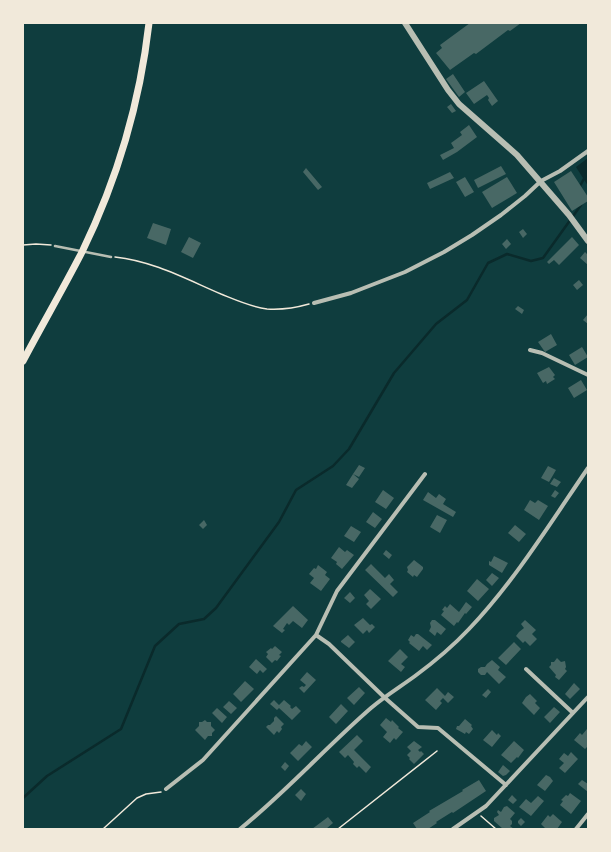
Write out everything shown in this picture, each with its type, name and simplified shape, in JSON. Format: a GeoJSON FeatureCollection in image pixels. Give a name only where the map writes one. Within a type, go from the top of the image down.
{"type":"FeatureCollection","features":[{"type":"Feature","properties":{"kind":"main road"},"geometry":{"type":"LineString","coordinates":[[23,361],[82,252],[102,207],[118,165],[138,89],[149,23]]}},
{"type":"Feature","properties":{"kind":"street"},"geometry":{"type":"LineString","coordinates":[[405,23],[448,90],[459,104],[517,155],[541,181],[588,241]]}},
{"type":"Feature","properties":{"kind":"street"},"geometry":{"type":"LineString","coordinates":[[314,303],[358,290],[405,272],[444,252],[501,215],[541,181],[560,171],[588,151]]}},
{"type":"Feature","properties":{"kind":"street"},"geometry":{"type":"LineString","coordinates":[[530,350],[542,353],[588,375]]}},
{"type":"Feature","properties":{"kind":"street"},"geometry":{"type":"LineString","coordinates":[[240,829],[290,786],[342,734],[384,697],[415,676],[455,643],[470,628],[511,578],[588,468]]}},
{"type":"Feature","properties":{"kind":"street"},"geometry":{"type":"LineString","coordinates":[[166,789],[203,760],[316,635],[337,590],[425,474]]}},
{"type":"Feature","properties":{"kind":"street"},"geometry":{"type":"LineString","coordinates":[[316,635],[328,644],[418,727],[438,728],[506,785]]}},
{"type":"Feature","properties":{"kind":"street"},"geometry":{"type":"LineString","coordinates":[[526,669],[573,713]]}},
{"type":"Feature","properties":{"kind":"street"},"geometry":{"type":"LineString","coordinates":[[453,829],[486,806],[588,696]]}},
{"type":"Feature","properties":{"kind":"street"},"geometry":{"type":"LineString","coordinates":[[576,829],[588,814]]}},
{"type":"Feature","properties":{"kind":"lane"},"geometry":{"type":"LineString","coordinates":[[55,246],[111,257]]}},
{"type":"Feature","properties":{"kind":"path"},"geometry":{"type":"LineString","coordinates":[[23,245],[36,244],[55,246]]}},
{"type":"Feature","properties":{"kind":"path"},"geometry":{"type":"LineString","coordinates":[[111,257],[132,259],[166,269],[246,304],[267,309],[292,309],[314,303]]}},
{"type":"Feature","properties":{"kind":"path"},"geometry":{"type":"LineString","coordinates":[[338,829],[436,751]]}},
{"type":"Feature","properties":{"kind":"path"},"geometry":{"type":"LineString","coordinates":[[103,829],[137,798],[166,789]]}},
{"type":"Feature","properties":{"kind":"path"},"geometry":{"type":"LineString","coordinates":[[477,813],[496,829]]}},
{"type":"Feature","properties":{"kind":"water"},"geometry":{"type":"Polygon","coordinates":[[[588,158],[588,186],[576,167],[588,158]]]}},
{"type":"Feature","properties":{"kind":"building"},"geometry":{"type":"Polygon","coordinates":[[[470,23],[521,23],[510,31],[508,30],[476,54],[474,53],[450,70],[436,53],[442,48],[440,45],[470,23]]]}},
{"type":"Feature","properties":{"kind":"building"},"geometry":{"type":"Polygon","coordinates":[[[453,74],[465,92],[459,97],[446,79],[453,74]]]}},
{"type":"Feature","properties":{"kind":"building"},"geometry":{"type":"Polygon","coordinates":[[[484,81],[498,101],[492,106],[487,95],[474,104],[466,93],[484,81]]]}},
{"type":"Feature","properties":{"kind":"building"},"geometry":{"type":"Polygon","coordinates":[[[451,104],[456,111],[452,113],[447,107],[451,104]]]}},
{"type":"Feature","properties":{"kind":"building"},"geometry":{"type":"Polygon","coordinates":[[[469,125],[477,137],[457,152],[443,160],[440,155],[454,148],[451,143],[462,135],[460,132],[469,125]]]}},
{"type":"Feature","properties":{"kind":"building"},"geometry":{"type":"Polygon","coordinates":[[[501,166],[506,174],[478,188],[474,180],[501,166]]]}},
{"type":"Feature","properties":{"kind":"building"},"geometry":{"type":"Polygon","coordinates":[[[306,168],[322,187],[318,190],[303,172],[306,168]]]}},
{"type":"Feature","properties":{"kind":"building"},"geometry":{"type":"Polygon","coordinates":[[[571,171],[588,197],[588,201],[572,211],[554,182],[571,171]]]}},
{"type":"Feature","properties":{"kind":"building"},"geometry":{"type":"Polygon","coordinates":[[[450,172],[454,178],[430,189],[427,183],[450,172]]]}},
{"type":"Feature","properties":{"kind":"building"},"geometry":{"type":"Polygon","coordinates":[[[465,177],[474,192],[465,197],[456,182],[465,177]]]}},
{"type":"Feature","properties":{"kind":"building"},"geometry":{"type":"Polygon","coordinates":[[[507,177],[517,193],[492,208],[482,192],[507,177]]]}},
{"type":"Feature","properties":{"kind":"building"},"geometry":{"type":"Polygon","coordinates":[[[153,223],[171,229],[166,245],[147,238],[153,223]]]}},
{"type":"Feature","properties":{"kind":"building"},"geometry":{"type":"Polygon","coordinates":[[[523,229],[527,234],[523,238],[519,232],[523,229]]]}},
{"type":"Feature","properties":{"kind":"building"},"geometry":{"type":"Polygon","coordinates":[[[189,237],[201,243],[193,258],[181,252],[189,237]]]}},
{"type":"Feature","properties":{"kind":"building"},"geometry":{"type":"Polygon","coordinates":[[[572,237],[579,245],[559,265],[554,260],[549,264],[547,262],[572,237]]]}},
{"type":"Feature","properties":{"kind":"building"},"geometry":{"type":"Polygon","coordinates":[[[507,239],[511,244],[506,249],[502,244],[507,239]]]}},
{"type":"Feature","properties":{"kind":"building"},"geometry":{"type":"Polygon","coordinates":[[[585,252],[588,255],[588,265],[580,258],[585,252]]]}},
{"type":"Feature","properties":{"kind":"building"},"geometry":{"type":"Polygon","coordinates":[[[579,280],[583,285],[577,290],[573,285],[579,280]]]}},
{"type":"Feature","properties":{"kind":"building"},"geometry":{"type":"Polygon","coordinates":[[[518,306],[524,310],[522,314],[515,309],[518,306]]]}},
{"type":"Feature","properties":{"kind":"building"},"geometry":{"type":"Polygon","coordinates":[[[588,314],[588,324],[583,320],[588,314]]]}},
{"type":"Feature","properties":{"kind":"building"},"geometry":{"type":"Polygon","coordinates":[[[551,334],[557,345],[545,352],[538,342],[551,334]]]}},
{"type":"Feature","properties":{"kind":"building"},"geometry":{"type":"Polygon","coordinates":[[[582,347],[588,357],[575,365],[569,355],[582,347]]]}},
{"type":"Feature","properties":{"kind":"building"},"geometry":{"type":"Polygon","coordinates":[[[549,367],[555,375],[553,377],[555,379],[547,384],[546,381],[543,383],[537,373],[549,367]]]}},
{"type":"Feature","properties":{"kind":"building"},"geometry":{"type":"Polygon","coordinates":[[[581,380],[587,390],[574,398],[568,388],[581,380]]]}},
{"type":"Feature","properties":{"kind":"building"},"geometry":{"type":"Polygon","coordinates":[[[359,465],[365,468],[359,477],[353,474],[359,465]]]}},
{"type":"Feature","properties":{"kind":"building"},"geometry":{"type":"Polygon","coordinates":[[[548,466],[556,470],[549,482],[541,478],[548,466]]]}},
{"type":"Feature","properties":{"kind":"building"},"geometry":{"type":"Polygon","coordinates":[[[353,474],[359,479],[352,488],[346,485],[353,474]]]}},
{"type":"Feature","properties":{"kind":"building"},"geometry":{"type":"Polygon","coordinates":[[[554,478],[561,482],[557,487],[550,484],[554,478]]]}},
{"type":"Feature","properties":{"kind":"building"},"geometry":{"type":"Polygon","coordinates":[[[383,490],[394,498],[386,509],[375,502],[383,490]]]}},
{"type":"Feature","properties":{"kind":"building"},"geometry":{"type":"Polygon","coordinates":[[[555,490],[559,493],[555,498],[551,496],[555,490]]]}},
{"type":"Feature","properties":{"kind":"building"},"geometry":{"type":"Polygon","coordinates":[[[428,492],[436,498],[439,494],[446,499],[443,504],[456,512],[453,517],[423,500],[428,492]]]}},
{"type":"Feature","properties":{"kind":"building"},"geometry":{"type":"Polygon","coordinates":[[[530,500],[535,503],[538,500],[548,506],[539,520],[524,510],[530,500]]]}},
{"type":"Feature","properties":{"kind":"building"},"geometry":{"type":"Polygon","coordinates":[[[373,512],[382,519],[375,528],[366,522],[373,512]]]}},
{"type":"Feature","properties":{"kind":"building"},"geometry":{"type":"Polygon","coordinates":[[[437,515],[447,520],[440,533],[430,527],[437,515]]]}},
{"type":"Feature","properties":{"kind":"building"},"geometry":{"type":"Polygon","coordinates":[[[204,520],[207,525],[203,529],[199,525],[204,520]]]}},
{"type":"Feature","properties":{"kind":"building"},"geometry":{"type":"Polygon","coordinates":[[[515,525],[526,534],[519,542],[508,533],[515,525]]]}},
{"type":"Feature","properties":{"kind":"building"},"geometry":{"type":"Polygon","coordinates":[[[351,526],[361,532],[354,542],[344,536],[351,526]]]}},
{"type":"Feature","properties":{"kind":"building"},"geometry":{"type":"Polygon","coordinates":[[[339,547],[345,552],[347,550],[354,555],[342,569],[336,564],[337,562],[331,558],[339,547]]]}},
{"type":"Feature","properties":{"kind":"building"},"geometry":{"type":"Polygon","coordinates":[[[386,550],[392,555],[389,559],[383,554],[386,550]]]}},
{"type":"Feature","properties":{"kind":"building"},"geometry":{"type":"Polygon","coordinates":[[[494,556],[508,563],[502,573],[489,565],[489,561],[491,562],[494,556]]]}},
{"type":"Feature","properties":{"kind":"building"},"geometry":{"type":"Polygon","coordinates":[[[414,560],[423,567],[417,577],[414,575],[413,577],[407,572],[407,567],[414,560]]]}},
{"type":"Feature","properties":{"kind":"building"},"geometry":{"type":"Polygon","coordinates":[[[371,564],[385,578],[389,574],[394,580],[390,584],[398,592],[393,597],[365,570],[371,564]]]}},
{"type":"Feature","properties":{"kind":"building"},"geometry":{"type":"Polygon","coordinates":[[[318,565],[327,572],[325,575],[330,579],[321,591],[310,583],[314,578],[309,574],[314,568],[316,569],[318,565]]]}},
{"type":"Feature","properties":{"kind":"building"},"geometry":{"type":"Polygon","coordinates":[[[492,573],[499,578],[492,586],[486,580],[492,573]]]}},
{"type":"Feature","properties":{"kind":"building"},"geometry":{"type":"Polygon","coordinates":[[[477,579],[489,589],[478,601],[467,591],[477,579]]]}},
{"type":"Feature","properties":{"kind":"building"},"geometry":{"type":"Polygon","coordinates":[[[370,589],[381,599],[371,609],[366,604],[369,601],[364,595],[370,589]]]}},
{"type":"Feature","properties":{"kind":"building"},"geometry":{"type":"Polygon","coordinates":[[[350,592],[355,598],[350,603],[344,598],[350,592]]]}},
{"type":"Feature","properties":{"kind":"building"},"geometry":{"type":"Polygon","coordinates":[[[466,602],[472,607],[454,626],[441,615],[445,606],[447,608],[450,604],[459,612],[466,602]]]}},
{"type":"Feature","properties":{"kind":"building"},"geometry":{"type":"Polygon","coordinates":[[[293,606],[308,620],[302,628],[293,621],[289,625],[287,623],[283,629],[285,630],[282,633],[273,626],[293,606]]]}},
{"type":"Feature","properties":{"kind":"building"},"geometry":{"type":"Polygon","coordinates":[[[363,618],[370,625],[372,624],[375,627],[369,633],[367,630],[363,634],[354,625],[363,618]]]}},
{"type":"Feature","properties":{"kind":"building"},"geometry":{"type":"Polygon","coordinates":[[[432,620],[435,620],[446,629],[441,635],[437,632],[435,636],[429,631],[432,620]]]}},
{"type":"Feature","properties":{"kind":"building"},"geometry":{"type":"Polygon","coordinates":[[[525,620],[536,630],[532,634],[537,639],[530,646],[525,641],[523,643],[516,636],[524,628],[521,624],[525,620]]]}},
{"type":"Feature","properties":{"kind":"building"},"geometry":{"type":"Polygon","coordinates":[[[416,634],[432,645],[427,650],[423,646],[419,651],[409,643],[410,642],[408,640],[411,635],[414,637],[416,634]]]}},
{"type":"Feature","properties":{"kind":"building"},"geometry":{"type":"Polygon","coordinates":[[[348,635],[355,642],[349,648],[341,642],[348,635]]]}},
{"type":"Feature","properties":{"kind":"building"},"geometry":{"type":"Polygon","coordinates":[[[514,642],[521,649],[506,665],[498,658],[514,642]]]}},
{"type":"Feature","properties":{"kind":"building"},"geometry":{"type":"Polygon","coordinates":[[[275,646],[282,652],[277,661],[275,660],[272,663],[266,657],[268,654],[266,652],[275,646]]]}},
{"type":"Feature","properties":{"kind":"building"},"geometry":{"type":"Polygon","coordinates":[[[400,649],[408,657],[401,664],[405,667],[401,672],[388,661],[400,649]]]}},
{"type":"Feature","properties":{"kind":"building"},"geometry":{"type":"Polygon","coordinates":[[[557,658],[561,662],[565,661],[565,669],[567,671],[559,680],[555,677],[556,675],[549,667],[551,662],[554,662],[557,658]]]}},
{"type":"Feature","properties":{"kind":"building"},"geometry":{"type":"Polygon","coordinates":[[[256,659],[267,669],[263,673],[260,670],[257,674],[249,667],[256,659]]]}},
{"type":"Feature","properties":{"kind":"building"},"geometry":{"type":"Polygon","coordinates":[[[492,660],[500,667],[498,670],[506,677],[499,684],[487,672],[485,675],[481,675],[478,672],[478,669],[485,667],[492,660]]]}},
{"type":"Feature","properties":{"kind":"building"},"geometry":{"type":"Polygon","coordinates":[[[307,672],[316,680],[304,693],[299,688],[306,685],[300,680],[307,672]]]}},
{"type":"Feature","properties":{"kind":"building"},"geometry":{"type":"Polygon","coordinates":[[[245,681],[254,689],[241,702],[233,694],[245,681]]]}},
{"type":"Feature","properties":{"kind":"building"},"geometry":{"type":"Polygon","coordinates":[[[574,683],[580,689],[570,699],[565,694],[574,683]]]}},
{"type":"Feature","properties":{"kind":"building"},"geometry":{"type":"Polygon","coordinates":[[[359,687],[365,693],[354,705],[347,698],[359,687]]]}},
{"type":"Feature","properties":{"kind":"building"},"geometry":{"type":"Polygon","coordinates":[[[437,688],[445,696],[448,692],[454,697],[448,703],[443,698],[440,701],[442,703],[436,710],[425,700],[437,688]]]}},
{"type":"Feature","properties":{"kind":"building"},"geometry":{"type":"Polygon","coordinates":[[[488,689],[491,692],[486,698],[482,695],[488,689]]]}},
{"type":"Feature","properties":{"kind":"building"},"geometry":{"type":"Polygon","coordinates":[[[530,694],[537,701],[535,703],[540,708],[534,715],[522,703],[530,694]]]}},
{"type":"Feature","properties":{"kind":"building"},"geometry":{"type":"Polygon","coordinates":[[[274,700],[279,705],[284,700],[291,706],[290,707],[292,709],[296,706],[301,711],[292,720],[279,708],[277,710],[270,704],[274,700]]]}},
{"type":"Feature","properties":{"kind":"building"},"geometry":{"type":"Polygon","coordinates":[[[229,701],[237,708],[231,714],[223,707],[229,701]]]}},
{"type":"Feature","properties":{"kind":"building"},"geometry":{"type":"Polygon","coordinates":[[[341,704],[348,711],[336,724],[329,717],[341,704]]]}},
{"type":"Feature","properties":{"kind":"building"},"geometry":{"type":"Polygon","coordinates":[[[554,707],[560,712],[550,723],[544,717],[554,707]]]}},
{"type":"Feature","properties":{"kind":"building"},"geometry":{"type":"Polygon","coordinates":[[[217,708],[227,717],[222,723],[212,713],[217,708]]]}},
{"type":"Feature","properties":{"kind":"building"},"geometry":{"type":"Polygon","coordinates":[[[276,716],[284,724],[279,733],[277,731],[274,735],[266,727],[274,721],[276,716]]]}},
{"type":"Feature","properties":{"kind":"building"},"geometry":{"type":"Polygon","coordinates":[[[386,718],[391,722],[392,720],[403,732],[396,740],[394,738],[390,743],[383,737],[387,732],[380,725],[386,718]]]}},
{"type":"Feature","properties":{"kind":"building"},"geometry":{"type":"Polygon","coordinates":[[[465,719],[472,725],[471,726],[473,729],[469,734],[466,732],[465,734],[456,729],[457,726],[459,726],[465,719]]]}},
{"type":"Feature","properties":{"kind":"building"},"geometry":{"type":"Polygon","coordinates":[[[205,720],[207,722],[211,722],[211,726],[215,730],[212,733],[212,736],[208,736],[205,740],[195,730],[199,726],[199,722],[205,720]]]}},
{"type":"Feature","properties":{"kind":"building"},"geometry":{"type":"Polygon","coordinates":[[[587,729],[588,746],[585,749],[574,740],[580,733],[582,735],[587,729]]]}},
{"type":"Feature","properties":{"kind":"building"},"geometry":{"type":"Polygon","coordinates":[[[492,730],[497,735],[498,733],[501,736],[492,747],[483,740],[492,730]]]}},
{"type":"Feature","properties":{"kind":"building"},"geometry":{"type":"Polygon","coordinates":[[[357,735],[363,741],[354,750],[371,767],[366,773],[359,766],[357,768],[353,764],[354,762],[348,755],[345,758],[339,752],[357,735]]]}},
{"type":"Feature","properties":{"kind":"building"},"geometry":{"type":"Polygon","coordinates":[[[306,741],[312,747],[298,761],[290,753],[299,744],[302,746],[306,741]]]}},
{"type":"Feature","properties":{"kind":"building"},"geometry":{"type":"Polygon","coordinates":[[[414,741],[422,747],[418,750],[424,754],[414,764],[407,755],[411,751],[407,747],[414,741]]]}},
{"type":"Feature","properties":{"kind":"building"},"geometry":{"type":"Polygon","coordinates":[[[514,741],[524,750],[518,758],[517,757],[511,763],[501,755],[514,741]]]}},
{"type":"Feature","properties":{"kind":"building"},"geometry":{"type":"Polygon","coordinates":[[[571,752],[578,759],[565,773],[559,768],[564,763],[559,759],[564,753],[568,756],[571,752]]]}},
{"type":"Feature","properties":{"kind":"building"},"geometry":{"type":"Polygon","coordinates":[[[285,762],[289,766],[285,771],[281,767],[285,762]]]}},
{"type":"Feature","properties":{"kind":"building"},"geometry":{"type":"Polygon","coordinates":[[[503,765],[510,771],[503,776],[498,772],[503,765]]]}},
{"type":"Feature","properties":{"kind":"building"},"geometry":{"type":"Polygon","coordinates":[[[546,775],[553,781],[545,791],[537,785],[546,775]]]}},
{"type":"Feature","properties":{"kind":"building"},"geometry":{"type":"Polygon","coordinates":[[[479,780],[486,791],[453,813],[452,812],[436,822],[437,823],[428,829],[417,829],[413,823],[430,812],[429,811],[479,780]]]}},
{"type":"Feature","properties":{"kind":"building"},"geometry":{"type":"Polygon","coordinates":[[[582,780],[588,784],[588,792],[578,784],[582,780]]]}},
{"type":"Feature","properties":{"kind":"building"},"geometry":{"type":"Polygon","coordinates":[[[301,789],[306,794],[301,801],[295,795],[301,789]]]}},
{"type":"Feature","properties":{"kind":"building"},"geometry":{"type":"Polygon","coordinates":[[[570,793],[581,801],[571,814],[560,805],[563,801],[561,800],[570,793]]]}},
{"type":"Feature","properties":{"kind":"building"},"geometry":{"type":"Polygon","coordinates":[[[512,795],[517,800],[513,804],[508,800],[512,795]]]}},
{"type":"Feature","properties":{"kind":"building"},"geometry":{"type":"Polygon","coordinates":[[[538,796],[544,801],[531,816],[519,807],[526,799],[531,803],[538,796]]]}},
{"type":"Feature","properties":{"kind":"building"},"geometry":{"type":"Polygon","coordinates":[[[507,806],[515,813],[510,819],[512,824],[510,826],[514,829],[503,829],[494,821],[494,818],[499,815],[497,812],[498,810],[501,812],[504,807],[507,806]]]}},
{"type":"Feature","properties":{"kind":"building"},"geometry":{"type":"Polygon","coordinates":[[[553,814],[562,822],[557,829],[546,829],[541,824],[548,815],[550,817],[553,814]]]}},
{"type":"Feature","properties":{"kind":"building"},"geometry":{"type":"Polygon","coordinates":[[[328,817],[333,823],[326,829],[312,829],[328,817]]]}},
{"type":"Feature","properties":{"kind":"building"},"geometry":{"type":"Polygon","coordinates":[[[521,818],[525,822],[521,826],[518,821],[521,818]]]}},
{"type":"Feature","properties":{"kind":"waterway"},"geometry":{"type":"LineString","coordinates":[[579,188],[588,171]]}},
{"type":"Feature","properties":{"kind":"waterway"},"geometry":{"type":"LineString","coordinates":[[23,798],[47,776],[121,729],[155,646],[179,624],[204,619],[216,608],[279,522],[296,490],[333,466],[349,449],[394,373],[436,324],[467,300],[488,263],[507,254],[531,261],[543,258],[581,203]]}}]}
